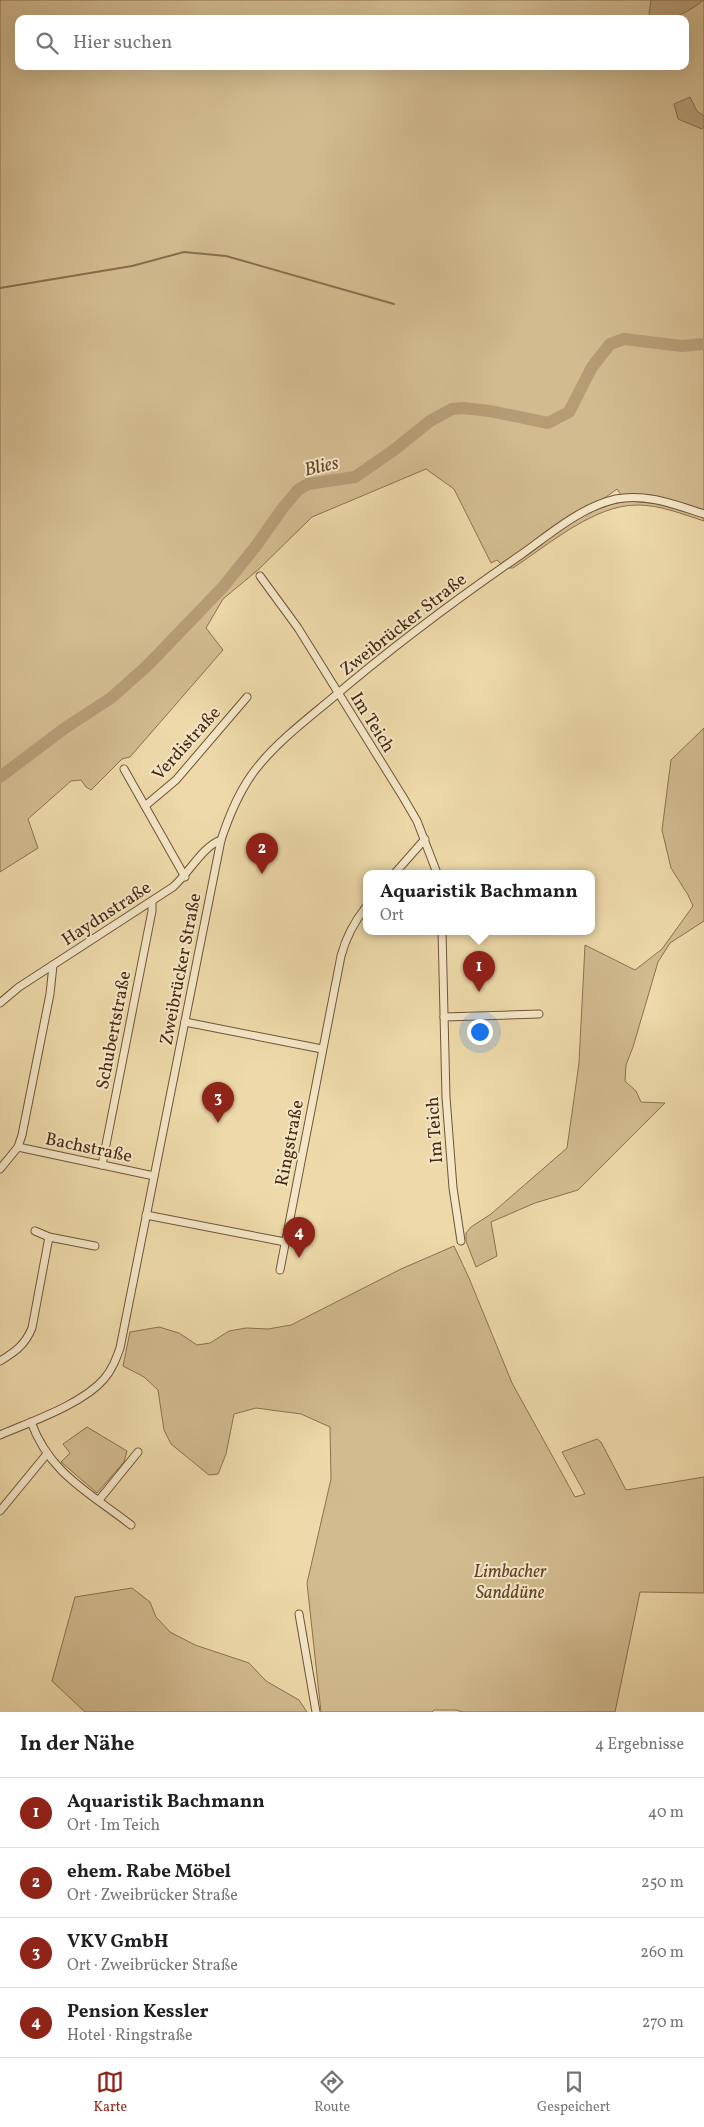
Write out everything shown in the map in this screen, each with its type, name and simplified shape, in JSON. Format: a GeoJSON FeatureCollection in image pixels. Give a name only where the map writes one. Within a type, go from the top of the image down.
{"type":"FeatureCollection","features":[{"type":"Feature","properties":{"kind":"street","name":"Zweibrücker Straße"},"geometry":{"type":"LineString","coordinates":[[0,1435],[88,1394],[104,1379],[114,1363],[120,1348],[221,840],[235,804],[260,764],[294,730],[431,619],[579,515],[615,499],[628,497],[652,499],[704,514]]}},
{"type":"Feature","properties":{"kind":"street","name":"Im Teich"},"geometry":{"type":"LineString","coordinates":[[260,576],[298,628],[403,797],[425,839],[436,870]]}},
{"type":"Feature","properties":{"kind":"street","name":"Verdistraße"},"geometry":{"type":"LineString","coordinates":[[145,806],[176,780],[247,697]]}},
{"type":"Feature","properties":{"kind":"street"},"geometry":{"type":"LineString","coordinates":[[124,769],[185,877]]}},
{"type":"Feature","properties":{"kind":"street"},"geometry":{"type":"LineString","coordinates":[[398,870],[425,839]]}},
{"type":"Feature","properties":{"kind":"street","name":"Haydnstraße"},"geometry":{"type":"LineString","coordinates":[[0,1003],[19,987],[53,964],[152,902],[185,877],[205,849],[221,840]]}},
{"type":"Feature","properties":{"kind":"street","name":"Schubertstraße"},"geometry":{"type":"LineString","coordinates":[[102,1165],[152,911],[152,902]]}},
{"type":"Feature","properties":{"kind":"street","name":"Ringstraße"},"geometry":{"type":"LineString","coordinates":[[280,1270],[322,1049],[344,946],[354,923],[363,910]]}},
{"type":"Feature","properties":{"kind":"street","name":"Im Teich"},"geometry":{"type":"LineString","coordinates":[[442,935],[450,1151],[453,1188],[461,1240]]}},
{"type":"Feature","properties":{"kind":"street"},"geometry":{"type":"LineString","coordinates":[[0,1169],[18,1147],[31,1092],[53,964]]}},
{"type":"Feature","properties":{"kind":"street"},"geometry":{"type":"LineString","coordinates":[[444,1017],[540,1014]]}},
{"type":"Feature","properties":{"kind":"street"},"geometry":{"type":"LineString","coordinates":[[185,1022],[322,1049]]}},
{"type":"Feature","properties":{"kind":"street","name":"Bachstraße"},"geometry":{"type":"LineString","coordinates":[[18,1147],[154,1176]]}},
{"type":"Feature","properties":{"kind":"street"},"geometry":{"type":"LineString","coordinates":[[146,1215],[285,1242]]}},
{"type":"Feature","properties":{"kind":"street"},"geometry":{"type":"LineString","coordinates":[[35,1231],[49,1237],[95,1246]]}},
{"type":"Feature","properties":{"kind":"street"},"geometry":{"type":"LineString","coordinates":[[0,1361],[16,1351],[28,1338],[35,1316],[49,1237]]}},
{"type":"Feature","properties":{"kind":"street"},"geometry":{"type":"LineString","coordinates":[[31,1422],[46,1455],[66,1476],[130,1525]]}},
{"type":"Feature","properties":{"kind":"street"},"geometry":{"type":"LineString","coordinates":[[99,1500],[138,1452]]}},
{"type":"Feature","properties":{"kind":"street"},"geometry":{"type":"LineString","coordinates":[[0,1511],[46,1455]]}},
{"type":"Feature","properties":{"kind":"street"},"geometry":{"type":"LineString","coordinates":[[299,1614],[316,1712]]}},
{"type":"Feature","properties":{"kind":"green space"},"geometry":{"type":"Polygon","coordinates":[[[0,0],[704,0],[704,511],[650,495],[621,495],[617,489],[574,514],[501,564],[497,560],[491,563],[454,489],[426,469],[312,517],[259,569],[223,599],[206,628],[223,650],[130,757],[122,759],[91,790],[81,780],[71,781],[28,819],[38,848],[0,872],[0,0]]]}},
{"type":"Feature","properties":{"kind":"green space"},"geometry":{"type":"Polygon","coordinates":[[[629,501],[660,504],[704,517],[704,521],[671,510],[654,507],[637,505],[621,507],[588,519],[556,538],[513,568],[506,568],[549,537],[580,518],[612,504],[629,501]]]}},
{"type":"Feature","properties":{"kind":"green space"},"geometry":{"type":"Polygon","coordinates":[[[704,728],[704,921],[670,943],[658,962],[626,1065],[625,1081],[636,1091],[641,1102],[665,1103],[578,1190],[535,1203],[491,1222],[497,1256],[476,1267],[466,1241],[466,1233],[471,1227],[491,1214],[567,1148],[579,1063],[585,945],[635,970],[662,949],[693,906],[671,868],[662,830],[671,760],[704,728]]]}},
{"type":"Feature","properties":{"kind":"green space","name":"Limbacher Sanddüne"},"geometry":{"type":"Polygon","coordinates":[[[454,1246],[512,1383],[575,1497],[585,1494],[562,1452],[597,1439],[601,1442],[626,1490],[704,1477],[704,1593],[640,1592],[615,1712],[463,1712],[456,1710],[434,1710],[432,1712],[321,1712],[307,1583],[331,1479],[330,1427],[301,1414],[256,1408],[234,1414],[226,1454],[218,1474],[209,1475],[171,1444],[164,1430],[158,1390],[144,1377],[123,1366],[130,1332],[159,1327],[179,1333],[197,1345],[210,1343],[229,1331],[246,1328],[268,1329],[291,1325],[401,1269],[454,1246]]]}},
{"type":"Feature","properties":{"kind":"green space"},"geometry":{"type":"Polygon","coordinates":[[[87,1427],[127,1451],[124,1462],[97,1493],[61,1462],[70,1453],[63,1444],[87,1427]]]}},
{"type":"Feature","properties":{"kind":"green space"},"geometry":{"type":"Polygon","coordinates":[[[132,1588],[150,1602],[156,1617],[170,1632],[195,1645],[249,1663],[266,1681],[299,1700],[307,1712],[85,1712],[52,1681],[75,1597],[132,1588]]]}},
{"type":"Feature","properties":{"kind":"shaded area"},"geometry":{"type":"Polygon","coordinates":[[[651,0],[704,0],[680,15],[649,14],[651,0]]]}},
{"type":"Feature","properties":{"kind":"shaded area"},"geometry":{"type":"Polygon","coordinates":[[[690,97],[697,111],[704,116],[704,126],[702,129],[678,119],[674,104],[690,97]]]}},
{"type":"Feature","properties":{"kind":"waterway"},"geometry":{"type":"LineString","coordinates":[[0,288],[132,266],[184,252],[226,256],[394,304]]}},
{"type":"Feature","properties":{"kind":"waterway","name":"Blies"},"geometry":{"type":"LineString","coordinates":[[0,777],[65,728],[111,698],[148,665],[223,587],[298,490],[308,484],[355,477],[394,450],[430,421],[452,409],[463,408],[490,411],[548,423],[569,412],[592,367],[610,344],[624,339],[682,346],[704,344]]}},
{"type":"Feature","properties":{"kind":"place","name":"ehem. Rabe Möbel"},"geometry":{"type":"Point","coordinates":[262,874]}},
{"type":"Feature","properties":{"kind":"place","name":"Aquaristik Bachmann"},"geometry":{"type":"Point","coordinates":[479,992]}},
{"type":"Feature","properties":{"kind":"place","name":"VKV GmbH"},"geometry":{"type":"Point","coordinates":[218,1123]}},
{"type":"Feature","properties":{"kind":"place","name":"Pension Kessler"},"geometry":{"type":"Point","coordinates":[299,1258]}}]}
